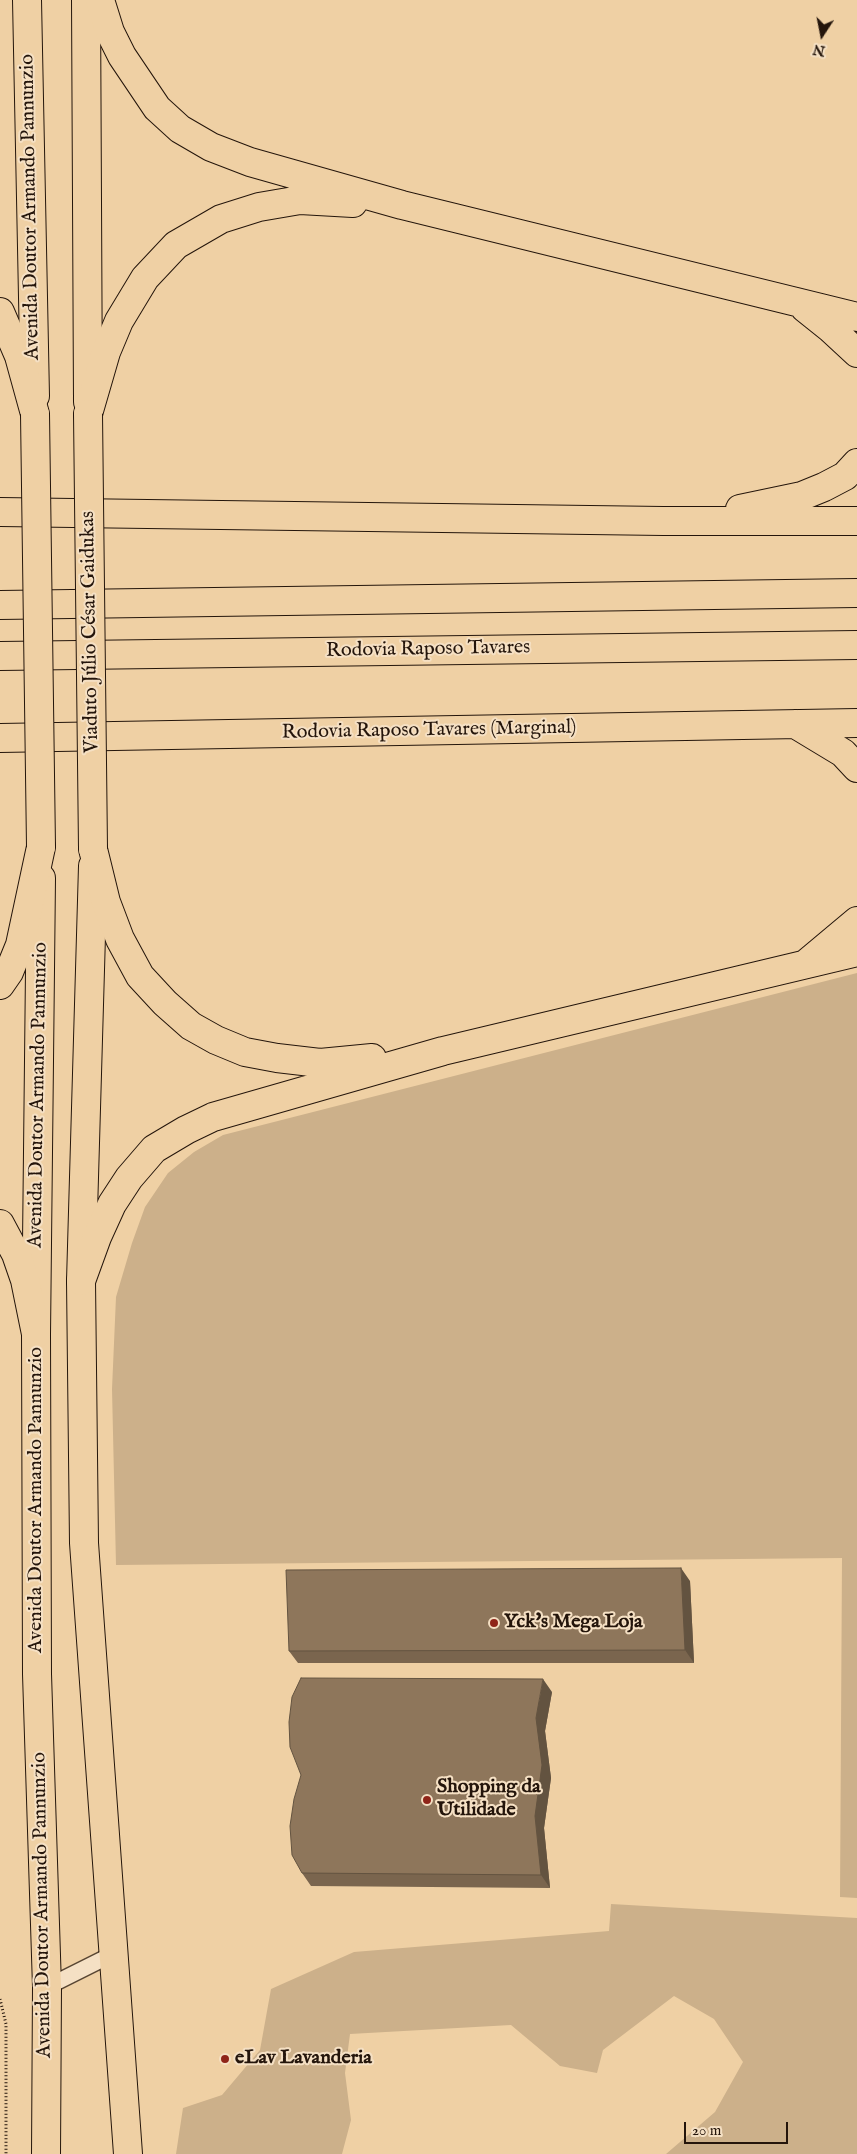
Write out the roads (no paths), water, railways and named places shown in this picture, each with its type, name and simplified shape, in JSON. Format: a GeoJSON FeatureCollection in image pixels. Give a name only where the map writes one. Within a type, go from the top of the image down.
{"type":"FeatureCollection","features":[{"type":"Feature","properties":{"kind":"main road","name":"Avenida Doutor Armando Pannunzio"},"geometry":{"type":"LineString","coordinates":[[27,0],[35,414]]}},
{"type":"Feature","properties":{"kind":"main road"},"geometry":{"type":"LineString","coordinates":[[86,0],[88,414]]}},
{"type":"Feature","properties":{"kind":"main road"},"geometry":{"type":"LineString","coordinates":[[100,0],[110,32],[139,84],[157,108],[180,129],[210,147],[250,162],[402,205],[857,317]]}},
{"type":"Feature","properties":{"kind":"main road"},"geometry":{"type":"LineString","coordinates":[[88,414],[106,352],[119,321],[144,278],[176,245],[221,219],[259,207],[300,200],[402,205]]}},
{"type":"Feature","properties":{"kind":"main road"},"geometry":{"type":"LineString","coordinates":[[800,304],[857,353]]}},
{"type":"Feature","properties":{"kind":"main road"},"geometry":{"type":"LineString","coordinates":[[0,312],[19,356],[35,414],[41,847],[20,945],[9,972],[0,985]]}},
{"type":"Feature","properties":{"kind":"main road","name":"Viaduto Júlio César Gaidukas"},"geometry":{"type":"LineString","coordinates":[[88,414],[94,849]]}},
{"type":"Feature","properties":{"kind":"main road"},"geometry":{"type":"LineString","coordinates":[[663,521],[734,511],[802,496],[845,476],[857,462]]}},
{"type":"Feature","properties":{"kind":"main road"},"geometry":{"type":"LineString","coordinates":[[0,512],[663,521],[857,521]]}},
{"type":"Feature","properties":{"kind":"main road"},"geometry":{"type":"LineString","coordinates":[[0,605],[857,593]]}},
{"type":"Feature","properties":{"kind":"main road","name":"Rodovia Raposo Tavares"},"geometry":{"type":"LineString","coordinates":[[0,656],[857,645]]}},
{"type":"Feature","properties":{"kind":"main road","name":"Rodovia Raposo Tavares (Marginal)"},"geometry":{"type":"LineString","coordinates":[[0,738],[857,723]]}},
{"type":"Feature","properties":{"kind":"main road"},"geometry":{"type":"LineString","coordinates":[[795,724],[843,753],[857,768]]}},
{"type":"Feature","properties":{"kind":"main road","name":"Avenida Doutor Armando Pannunzio"},"geometry":{"type":"LineString","coordinates":[[41,847],[36,1334],[37,1674],[47,1987],[46,2154]]}},
{"type":"Feature","properties":{"kind":"main road"},"geometry":{"type":"LineString","coordinates":[[94,849],[106,902],[120,939],[140,976],[165,1003],[191,1026],[216,1040],[245,1052],[320,1063],[443,1051]]}},
{"type":"Feature","properties":{"kind":"main road"},"geometry":{"type":"LineString","coordinates":[[94,849],[81,1281],[84,1552],[128,2154]]}},
{"type":"Feature","properties":{"kind":"main road"},"geometry":{"type":"LineString","coordinates":[[802,967],[857,921]]}},
{"type":"Feature","properties":{"kind":"main road"},"geometry":{"type":"LineString","coordinates":[[81,1281],[97,1237],[112,1204],[129,1178],[154,1149],[213,1117],[443,1051],[802,967],[857,952]]}},
{"type":"Feature","properties":{"kind":"main road"},"geometry":{"type":"LineString","coordinates":[[0,1224],[16,1254],[25,1280],[36,1334]]}},
{"type":"Feature","properties":{"kind":"lane"},"geometry":{"type":"LineString","coordinates":[[47,1987],[113,1954]]}},
{"type":"Feature","properties":{"kind":"place","name":"Yck's Mega Loja"},"geometry":{"type":"Point","coordinates":[494,1623]}},
{"type":"Feature","properties":{"kind":"place","name":"Shopping da Utilidade"},"geometry":{"type":"Point","coordinates":[427,1800]}},
{"type":"Feature","properties":{"kind":"place","name":"eLav Lavanderia"},"geometry":{"type":"Point","coordinates":[225,2059]}}]}
